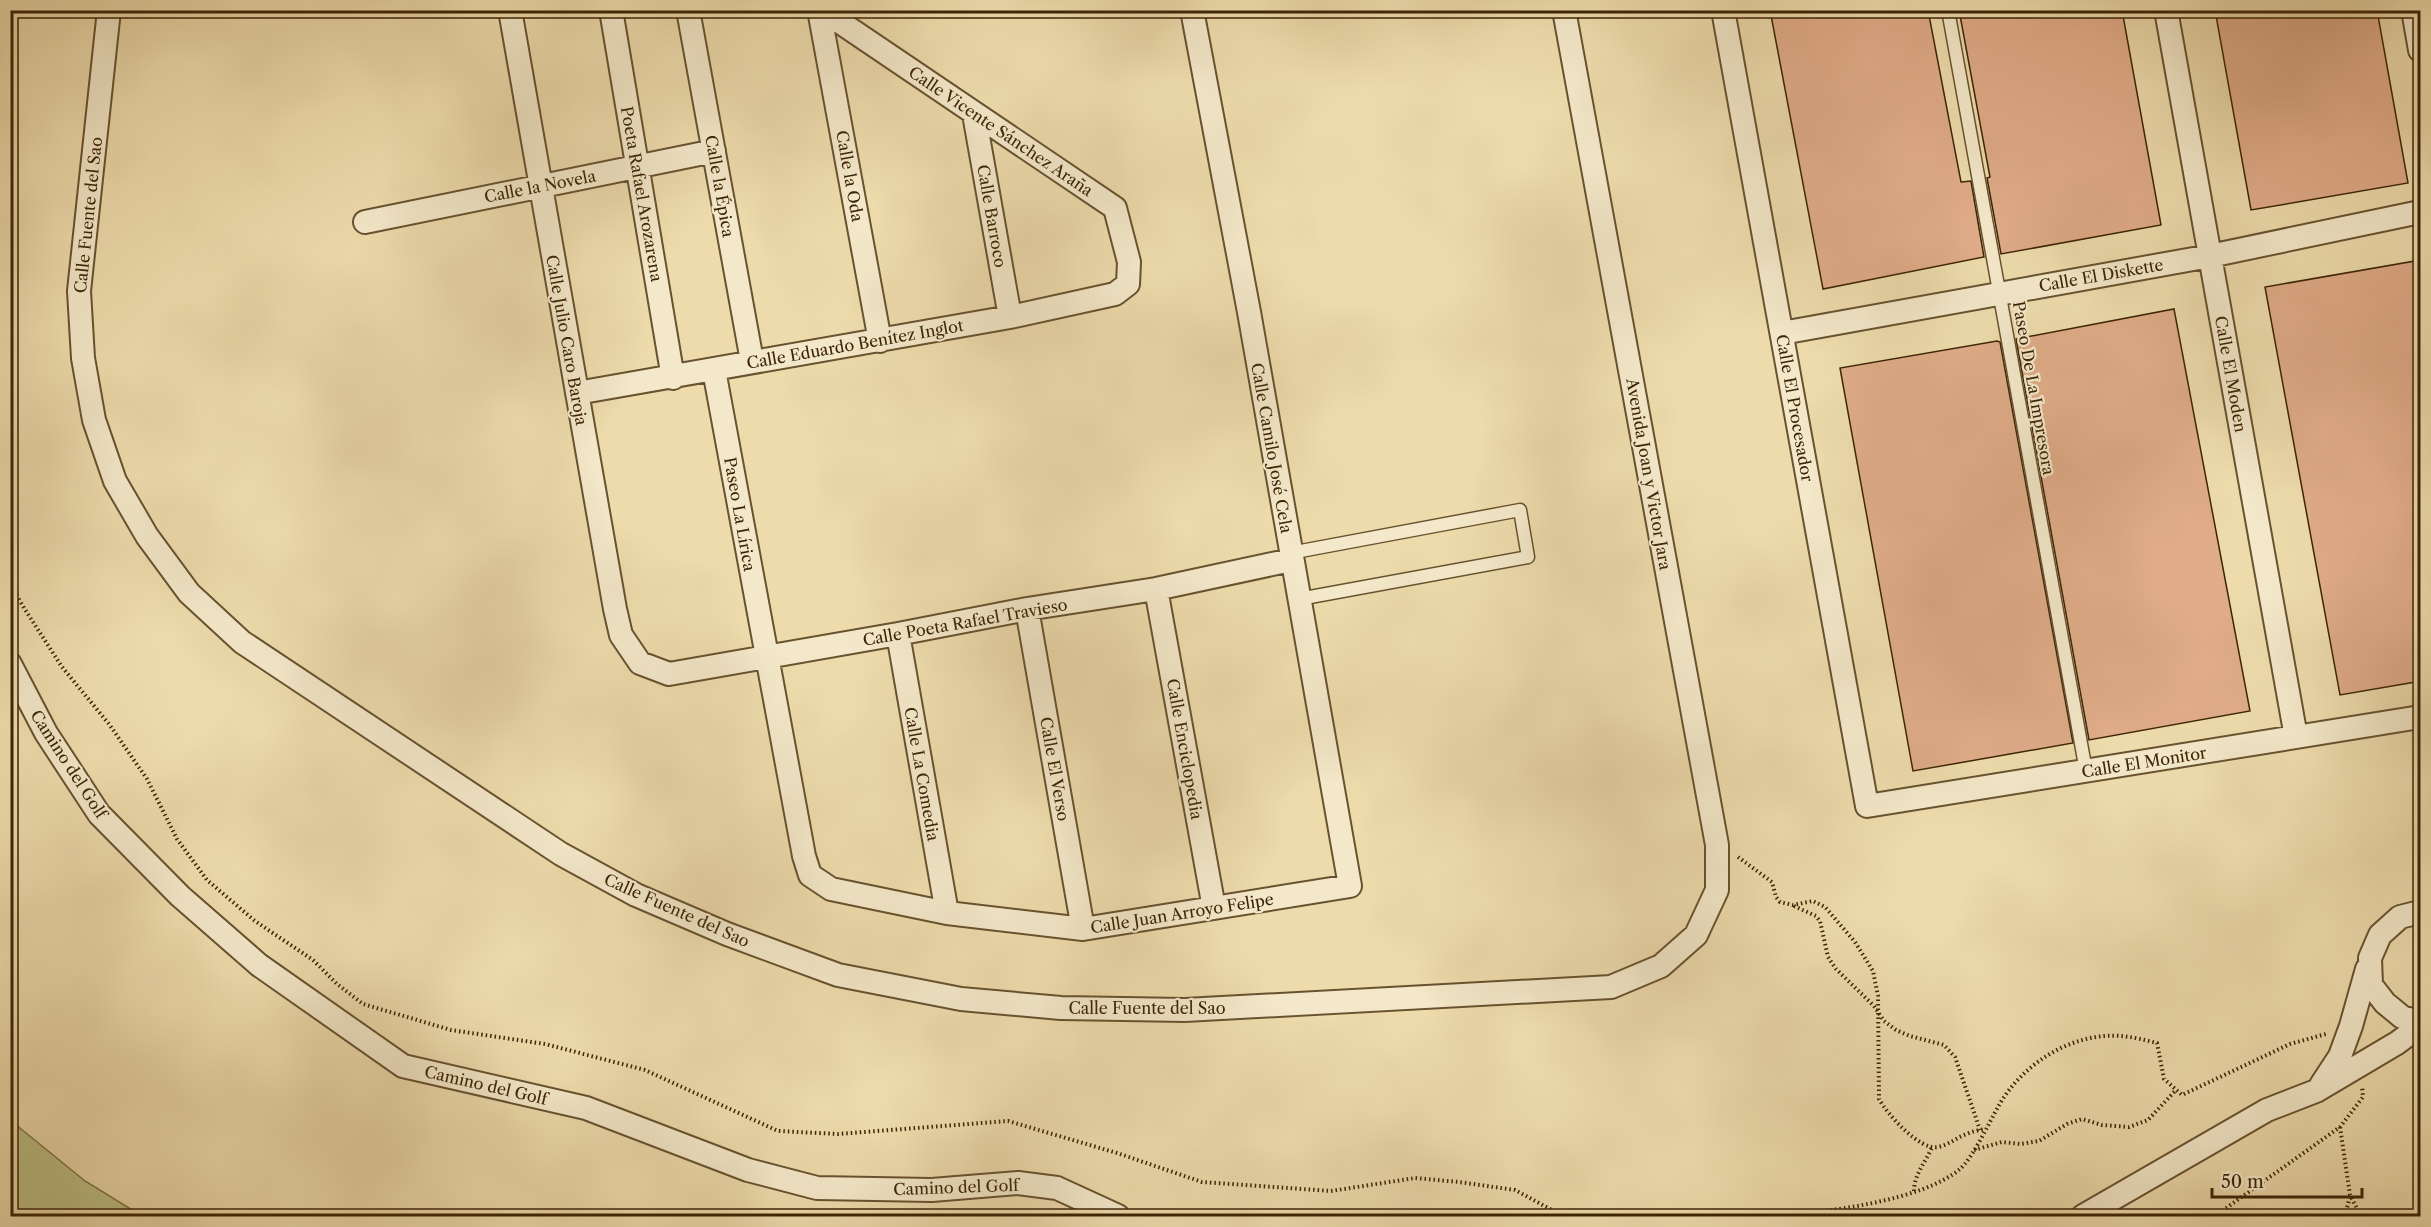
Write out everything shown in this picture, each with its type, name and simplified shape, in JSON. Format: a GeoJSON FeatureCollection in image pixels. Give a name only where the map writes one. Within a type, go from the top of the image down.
{"type":"FeatureCollection","features":[{"type":"Feature","properties":{"kind":"street","name":"Calle Fuente del Sao"},"geometry":{"type":"LineString","coordinates":[[109,10],[79,291],[83,358],[94,420],[115,481],[147,536],[189,593],[242,642],[561,854],[636,895],[727,934],[838,975],[961,999],[1061,1008],[1185,1010],[1611,987],[1661,966],[1696,935]]}},
{"type":"Feature","properties":{"kind":"street","name":"Calle Julio Caro Baroja"},"geometry":{"type":"LineString","coordinates":[[510,10],[615,609],[621,635],[640,663]]}},
{"type":"Feature","properties":{"kind":"street","name":"Poeta Rafael Arozarena"},"geometry":{"type":"LineString","coordinates":[[611,10],[673,378]]}},
{"type":"Feature","properties":{"kind":"street","name":"Calle la Épica"},"geometry":{"type":"LineString","coordinates":[[688,10],[752,361]]}},
{"type":"Feature","properties":{"kind":"street","name":"Calle Vicente Sánchez Araña"},"geometry":{"type":"LineString","coordinates":[[820,10],[1115,208],[1129,262],[1128,284]]}},
{"type":"Feature","properties":{"kind":"street","name":"Calle la Oda"},"geometry":{"type":"LineString","coordinates":[[820,10],[880,341]]}},
{"type":"Feature","properties":{"kind":"street","name":"Calle Camilo José Cela"},"geometry":{"type":"LineString","coordinates":[[1192,10],[1249,312],[1290,556],[1350,886]]}},
{"type":"Feature","properties":{"kind":"street","name":"Avenida Joan y Victor Jara"},"geometry":{"type":"LineString","coordinates":[[1564,10],[1717,845],[1717,890],[1696,935]]}},
{"type":"Feature","properties":{"kind":"street","name":"Calle El Procesador"},"geometry":{"type":"LineString","coordinates":[[1723,10],[1867,806]]}},
{"type":"Feature","properties":{"kind":"street","name":"Calle El Moden"},"geometry":{"type":"LineString","coordinates":[[2166,10],[2296,737]]}},
{"type":"Feature","properties":{"kind":"street"},"geometry":{"type":"LineString","coordinates":[[2413,10],[2421,50]]}},
{"type":"Feature","properties":{"kind":"street","name":"Calle Barroco"},"geometry":{"type":"LineString","coordinates":[[974,114],[1010,317]]}},
{"type":"Feature","properties":{"kind":"street","name":"Calle la Novela"},"geometry":{"type":"LineString","coordinates":[[365,222],[714,151]]}},
{"type":"Feature","properties":{"kind":"street","name":"Calle El Diskette"},"geometry":{"type":"LineString","coordinates":[[1782,333],[2210,256],[2421,213]]}},
{"type":"Feature","properties":{"kind":"street","name":"Calle Eduardo Benítez Inglot"},"geometry":{"type":"LineString","coordinates":[[577,393],[673,378],[752,361],[880,341],[1010,317],[1106,297],[1115,294],[1128,284]]}},
{"type":"Feature","properties":{"kind":"street","name":"Paseo La Lírica"},"geometry":{"type":"LineString","coordinates":[[714,370],[766,658]]}},
{"type":"Feature","properties":{"kind":"street","name":"Calle Poeta Rafael Travieso"},"geometry":{"type":"LineString","coordinates":[[640,663],[669,674],[1027,609],[1156,589],[1290,556]]}},
{"type":"Feature","properties":{"kind":"street","name":"Calle Enciclopedia"},"geometry":{"type":"LineString","coordinates":[[1156,589],[1214,908]]}},
{"type":"Feature","properties":{"kind":"street","name":"Calle El Verso"},"geometry":{"type":"LineString","coordinates":[[1027,609],[1083,929]]}},
{"type":"Feature","properties":{"kind":"street","name":"Calle La Comedia"},"geometry":{"type":"LineString","coordinates":[[898,634],[947,913]]}},
{"type":"Feature","properties":{"kind":"street","name":"Calle Juan Arroyo Felipe"},"geometry":{"type":"LineString","coordinates":[[766,658],[804,856],[810,875],[831,889],[947,913],[1083,929],[1350,886]]}},
{"type":"Feature","properties":{"kind":"street","name":"Camino del Golf"},"geometry":{"type":"LineString","coordinates":[[10,664],[46,733],[99,814],[180,896],[259,965],[403,1066],[586,1108],[748,1170],[817,1188],[932,1190],[1018,1183],[1057,1188],[1119,1216]]}},
{"type":"Feature","properties":{"kind":"street","name":"Calle El Monitor"},"geometry":{"type":"LineString","coordinates":[[1867,806],[2421,717]]}},
{"type":"Feature","properties":{"kind":"street"},"geometry":{"type":"LineString","coordinates":[[2316,1091],[2340,1056],[2370,958],[2380,935],[2400,917],[2421,912]]}},
{"type":"Feature","properties":{"kind":"street"},"geometry":{"type":"LineString","coordinates":[[2370,958],[2371,986],[2385,1003],[2402,1017],[2421,1022]]}},
{"type":"Feature","properties":{"kind":"street"},"geometry":{"type":"LineString","coordinates":[[2083,1216],[2267,1110],[2316,1091],[2360,1066],[2421,1026]]}},
{"type":"Feature","properties":{"kind":"lane","name":"Paseo De La Impresora"},"geometry":{"type":"LineString","coordinates":[[1948,10],[2086,771]]}},
{"type":"Feature","properties":{"kind":"lane"},"geometry":{"type":"LineString","coordinates":[[1290,556],[1520,510],[1528,557],[1299,600]]}},
{"type":"Feature","properties":{"kind":"path"},"geometry":{"type":"LineString","coordinates":[[10,582],[62,667],[109,724],[147,779],[177,839],[207,880],[255,921],[313,960],[337,984],[363,1004],[451,1030],[545,1044],[645,1070],[778,1131],[838,1134],[1008,1121],[1202,1182],[1332,1191],[1415,1178],[1459,1182],[1515,1190],[1563,1216]]}},
{"type":"Feature","properties":{"kind":"path"},"geometry":{"type":"LineString","coordinates":[[1717,845],[1772,882],[1776,897],[1780,902],[1793,905],[1816,916],[1820,921],[1828,957],[1836,969],[1859,989],[1884,1021],[1896,1030],[1944,1045],[1955,1057],[1983,1130]]}},
{"type":"Feature","properties":{"kind":"path"},"geometry":{"type":"LineString","coordinates":[[1793,905],[1813,901],[1826,908],[1855,942],[1873,971],[1878,996],[1879,1100],[1886,1112],[1922,1144],[1932,1147],[1952,1143],[1966,1134],[1983,1130]]}},
{"type":"Feature","properties":{"kind":"path"},"geometry":{"type":"LineString","coordinates":[[1777,1216],[1819,1212],[1939,1184],[1962,1168],[2001,1101],[2026,1070],[2059,1049],[2090,1038],[2121,1036],[2157,1043],[2164,1079],[2182,1095],[2290,1044],[2351,1026]]}},
{"type":"Feature","properties":{"kind":"path"},"geometry":{"type":"LineString","coordinates":[[2214,1216],[2340,1127],[2363,1097],[2360,1066]]}},
{"type":"Feature","properties":{"kind":"path"},"geometry":{"type":"LineString","coordinates":[[1973,1150],[2002,1142],[2020,1144],[2039,1141],[2067,1124],[2082,1119],[2102,1125],[2129,1127],[2148,1120],[2176,1089]]}},
{"type":"Feature","properties":{"kind":"path"},"geometry":{"type":"LineString","coordinates":[[2340,1127],[2350,1195],[2361,1216]]}},
{"type":"Feature","properties":{"kind":"path"},"geometry":{"type":"LineString","coordinates":[[1914,1191],[1914,1181],[1932,1147]]}},
{"type":"Feature","properties":{"kind":"path"},"geometry":{"type":"LineString","coordinates":[[2345,1216],[2350,1195]]}},
{"type":"Feature","properties":{"kind":"green space"},"geometry":{"type":"Polygon","coordinates":[[[10,1120],[85,1181],[142,1216],[11,1216],[10,1120]]]}},
{"type":"Feature","properties":{"kind":"building"},"geometry":{"type":"Polygon","coordinates":[[[1770,10],[1928,10],[1961,182],[1971,181],[1984,257],[1823,289],[1770,10]]]}},
{"type":"Feature","properties":{"kind":"building"},"geometry":{"type":"Polygon","coordinates":[[[1959,10],[2122,10],[2161,225],[2001,254],[1987,178],[1990,177],[1959,10]]]}},
{"type":"Feature","properties":{"kind":"building"},"geometry":{"type":"Polygon","coordinates":[[[2215,10],[2377,10],[2408,183],[2251,210],[2215,10]]]}},
{"type":"Feature","properties":{"kind":"building"},"geometry":{"type":"Polygon","coordinates":[[[2421,260],[2421,681],[2340,695],[2265,287],[2421,260]]]}},
{"type":"Feature","properties":{"kind":"building"},"geometry":{"type":"Polygon","coordinates":[[[2174,309],[2250,711],[2089,740],[2016,339],[2174,309]]]}},
{"type":"Feature","properties":{"kind":"building"},"geometry":{"type":"Polygon","coordinates":[[[2000,342],[2073,743],[1913,771],[1840,368],[2000,342]]]}}]}
